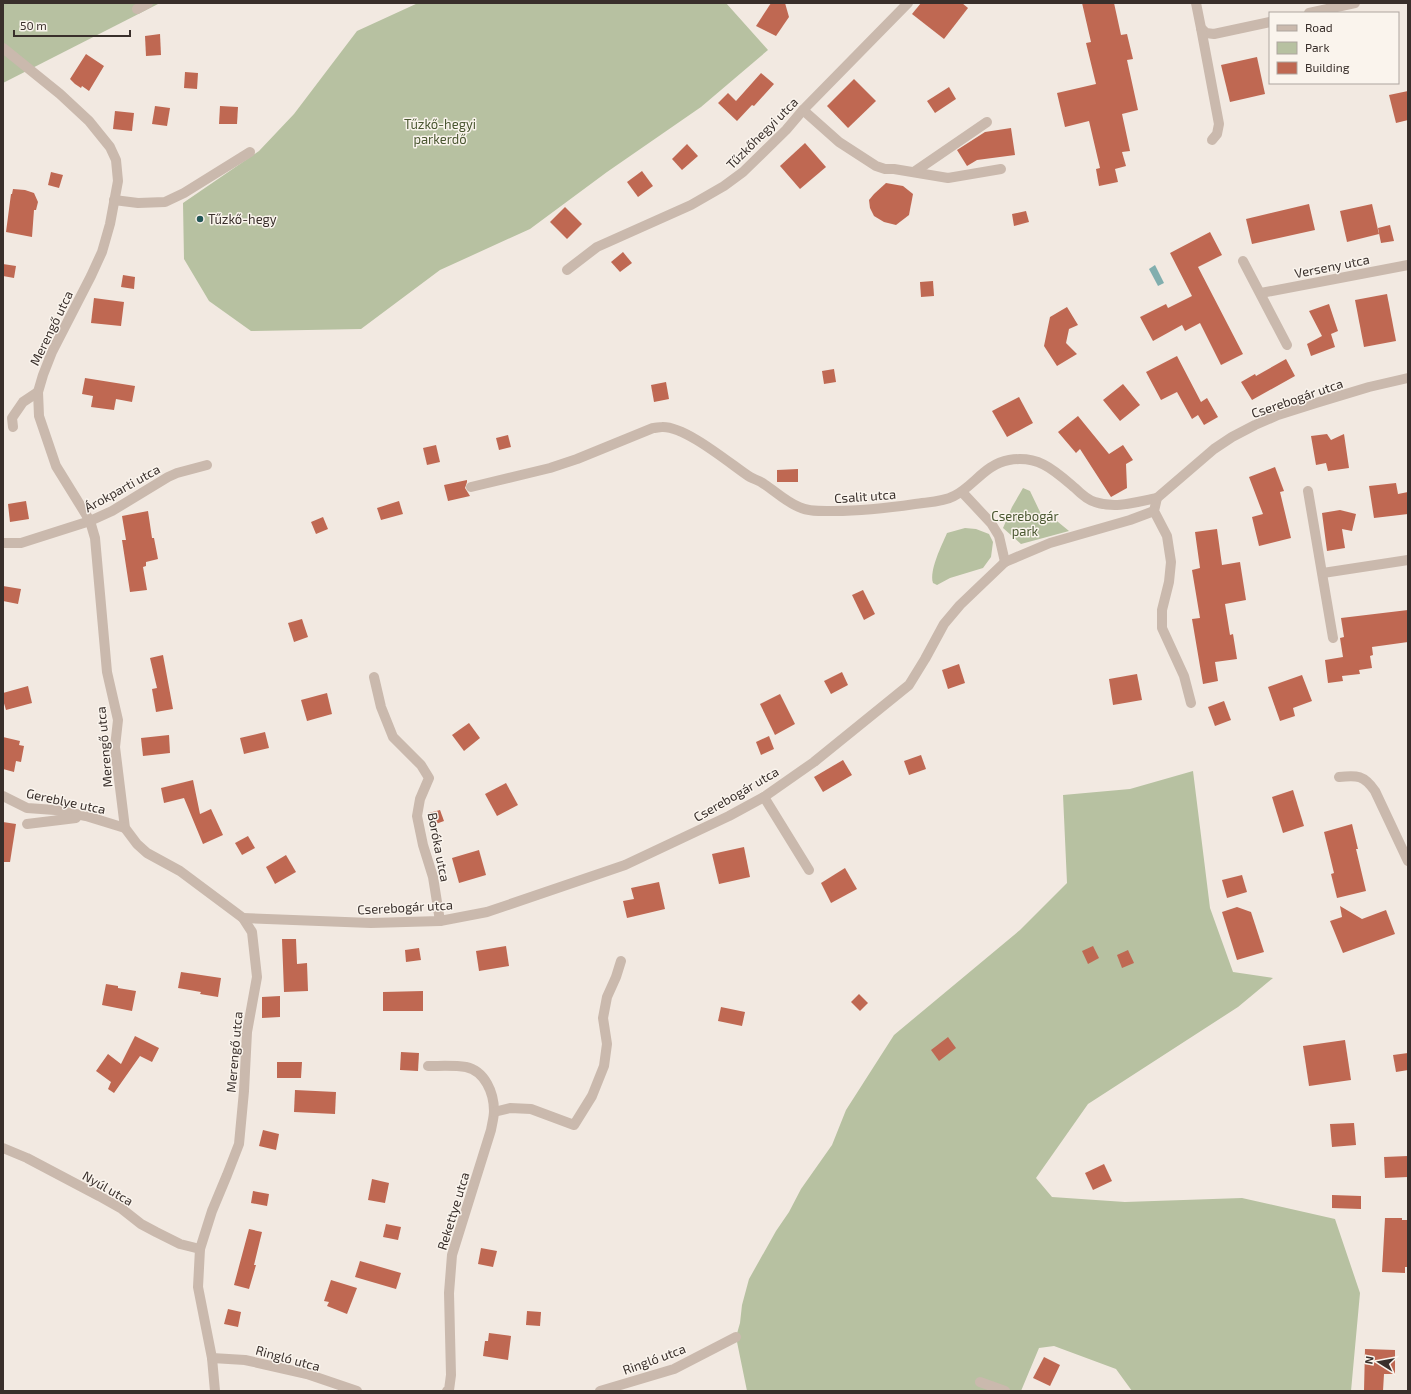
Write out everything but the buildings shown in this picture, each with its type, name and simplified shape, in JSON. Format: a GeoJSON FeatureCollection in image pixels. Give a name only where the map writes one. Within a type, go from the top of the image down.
{"type":"FeatureCollection","features":[{"type":"Feature","properties":{"kind":"street"},"geometry":{"type":"LineString","coordinates":[[137,9],[148,3]]}},
{"type":"Feature","properties":{"kind":"street","name":"Tűzkőhegyi utca"},"geometry":{"type":"LineString","coordinates":[[567,270],[597,247],[691,205],[724,186],[743,172],[786,130],[803,110],[908,3]]}},
{"type":"Feature","properties":{"kind":"street"},"geometry":{"type":"LineString","coordinates":[[1196,3],[1204,31],[1219,124],[1217,134],[1212,140]]}},
{"type":"Feature","properties":{"kind":"street"},"geometry":{"type":"LineString","coordinates":[[1314,12],[1354,3]]}},
{"type":"Feature","properties":{"kind":"street"},"geometry":{"type":"LineString","coordinates":[[1204,31],[1214,34],[1269,22]]}},
{"type":"Feature","properties":{"kind":"street","name":"Merengő utca"},"geometry":{"type":"LineString","coordinates":[[3,48],[60,94],[89,121],[110,147],[116,160],[118,170],[118,181],[110,224],[102,252],[52,352],[38,392],[39,416],[56,466],[90,521],[96,538],[108,672],[118,720],[115,747],[126,828],[137,844],[147,854],[180,871],[243,918],[252,932],[258,976],[247,1032],[244,1091],[238,1144],[228,1175],[212,1211],[200,1249],[198,1287],[212,1358],[215,1391]]}},
{"type":"Feature","properties":{"kind":"street"},"geometry":{"type":"LineString","coordinates":[[803,110],[839,142],[876,166],[885,169],[948,178],[1001,169]]}},
{"type":"Feature","properties":{"kind":"street"},"geometry":{"type":"LineString","coordinates":[[914,172],[987,122]]}},
{"type":"Feature","properties":{"kind":"street"},"geometry":{"type":"LineString","coordinates":[[114,200],[138,203],[165,202],[184,193],[250,152]]}},
{"type":"Feature","properties":{"kind":"street"},"geometry":{"type":"LineString","coordinates":[[1244,261],[1288,345]]}},
{"type":"Feature","properties":{"kind":"street","name":"Verseny utca"},"geometry":{"type":"LineString","coordinates":[[1260,294],[1408,265]]}},
{"type":"Feature","properties":{"kind":"street","name":"Cserebogár utca"},"geometry":{"type":"LineString","coordinates":[[1157,498],[1214,449],[1232,437],[1255,425],[1278,415],[1323,401],[1369,387],[1408,378]]}},
{"type":"Feature","properties":{"kind":"street"},"geometry":{"type":"LineString","coordinates":[[13,427],[12,418],[23,402],[38,392]]}},
{"type":"Feature","properties":{"kind":"street","name":"Csalit utca"},"geometry":{"type":"LineString","coordinates":[[470,487],[527,475],[577,459],[653,428],[663,426],[687,434],[704,444],[749,477],[763,484],[799,508],[820,512],[867,510],[940,501],[953,497],[962,492],[978,476],[991,467],[1007,460],[1022,459],[1036,461],[1050,467],[1079,492],[1094,502],[1116,505],[1157,498]]}},
{"type":"Feature","properties":{"kind":"street","name":"Árokparti utca"},"geometry":{"type":"LineString","coordinates":[[3,544],[21,543],[90,521],[112,511],[168,477],[206,465]]}},
{"type":"Feature","properties":{"kind":"street"},"geometry":{"type":"LineString","coordinates":[[1308,491],[1333,638]]}},
{"type":"Feature","properties":{"kind":"street"},"geometry":{"type":"LineString","coordinates":[[962,492],[991,523],[999,536],[1005,562]]}},
{"type":"Feature","properties":{"kind":"street"},"geometry":{"type":"LineString","coordinates":[[1157,498],[1154,511],[1167,536],[1171,562],[1169,582],[1162,610],[1162,628],[1184,676],[1191,703]]}},
{"type":"Feature","properties":{"kind":"street","name":"Cserebogár utca"},"geometry":{"type":"LineString","coordinates":[[243,918],[371,923],[440,921],[487,912],[625,865],[693,834],[764,797],[814,762],[903,691],[925,659],[944,624],[960,605],[1005,562],[1050,543],[1130,520],[1154,511]]}},
{"type":"Feature","properties":{"kind":"street"},"geometry":{"type":"LineString","coordinates":[[1323,573],[1408,560]]}},
{"type":"Feature","properties":{"kind":"street","name":"Boróka utca"},"geometry":{"type":"LineString","coordinates":[[374,677],[381,707],[393,737],[421,765],[429,778],[420,799],[417,816],[423,844],[433,877],[440,921]]}},
{"type":"Feature","properties":{"kind":"street"},"geometry":{"type":"LineString","coordinates":[[1339,777],[1355,776],[1369,782],[1375,791],[1408,861]]}},
{"type":"Feature","properties":{"kind":"street","name":"Gereblye utca"},"geometry":{"type":"LineString","coordinates":[[3,796],[27,808],[55,810],[86,816],[126,828]]}},
{"type":"Feature","properties":{"kind":"street"},"geometry":{"type":"LineString","coordinates":[[764,797],[809,870]]}},
{"type":"Feature","properties":{"kind":"street"},"geometry":{"type":"LineString","coordinates":[[27,824],[86,816]]}},
{"type":"Feature","properties":{"kind":"street"},"geometry":{"type":"LineString","coordinates":[[494,1112],[510,1108],[531,1109],[574,1125],[592,1096],[604,1066],[606,1044],[603,1018],[607,997],[621,961]]}},
{"type":"Feature","properties":{"kind":"street","name":"Rekettye utca"},"geometry":{"type":"LineString","coordinates":[[428,1066],[466,1067],[474,1070],[483,1077],[488,1085],[494,1112],[492,1130],[452,1255],[449,1293],[451,1375],[449,1390],[447,1391]]}},
{"type":"Feature","properties":{"kind":"street","name":"Nyúl utca"},"geometry":{"type":"LineString","coordinates":[[3,1148],[27,1158],[99,1196],[141,1224],[156,1232],[180,1244],[200,1249]]}},
{"type":"Feature","properties":{"kind":"street","name":"Ringló utca"},"geometry":{"type":"LineString","coordinates":[[600,1391],[674,1369],[736,1337]]}},
{"type":"Feature","properties":{"kind":"street","name":"Ringló utca"},"geometry":{"type":"LineString","coordinates":[[212,1358],[245,1360],[307,1374],[357,1391]]}},
{"type":"Feature","properties":{"kind":"street"},"geometry":{"type":"LineString","coordinates":[[980,1382],[1005,1391]]}},
{"type":"Feature","properties":{"kind":"green space"},"geometry":{"type":"Polygon","coordinates":[[[3,3],[160,3],[3,83],[3,3]]]}},
{"type":"Feature","properties":{"kind":"green space","name":"Tűzkő-hegyi parkerdő"},"geometry":{"type":"Polygon","coordinates":[[[418,3],[726,3],[768,50],[701,107],[607,172],[530,229],[440,270],[361,329],[251,331],[209,301],[184,259],[183,203],[259,151],[294,114],[357,31],[418,3]]]}},
{"type":"Feature","properties":{"kind":"green space","name":"Cserebogár park"},"geometry":{"type":"Polygon","coordinates":[[[1023,488],[1030,491],[1041,514],[1052,517],[1069,531],[1021,544],[1003,528],[1012,507],[1023,488]]]}},
{"type":"Feature","properties":{"kind":"green space"},"geometry":{"type":"Polygon","coordinates":[[[965,528],[976,529],[989,534],[993,542],[991,557],[983,568],[950,578],[937,585],[933,583],[932,578],[934,565],[947,533],[965,528]]]}},
{"type":"Feature","properties":{"kind":"green space"},"geometry":{"type":"Polygon","coordinates":[[[1193,771],[1210,908],[1233,972],[1273,978],[1238,1007],[1088,1104],[1036,1178],[1052,1197],[1125,1202],[1242,1198],[1335,1219],[1360,1293],[1351,1391],[1132,1391],[1116,1369],[1054,1346],[1039,1348],[1021,1391],[747,1391],[736,1337],[749,1279],[801,1189],[832,1145],[846,1110],[894,1035],[1020,930],[1067,883],[1063,795],[1130,789],[1193,771]]]}},
{"type":"Feature","properties":{"kind":"water"},"geometry":{"type":"Polygon","coordinates":[[[1155,265],[1164,283],[1158,286],[1149,269],[1155,265]]]}},
{"type":"Feature","properties":{"kind":"place","name":"Tűzkő-hegy"},"geometry":{"type":"Point","coordinates":[200,219]}}]}
